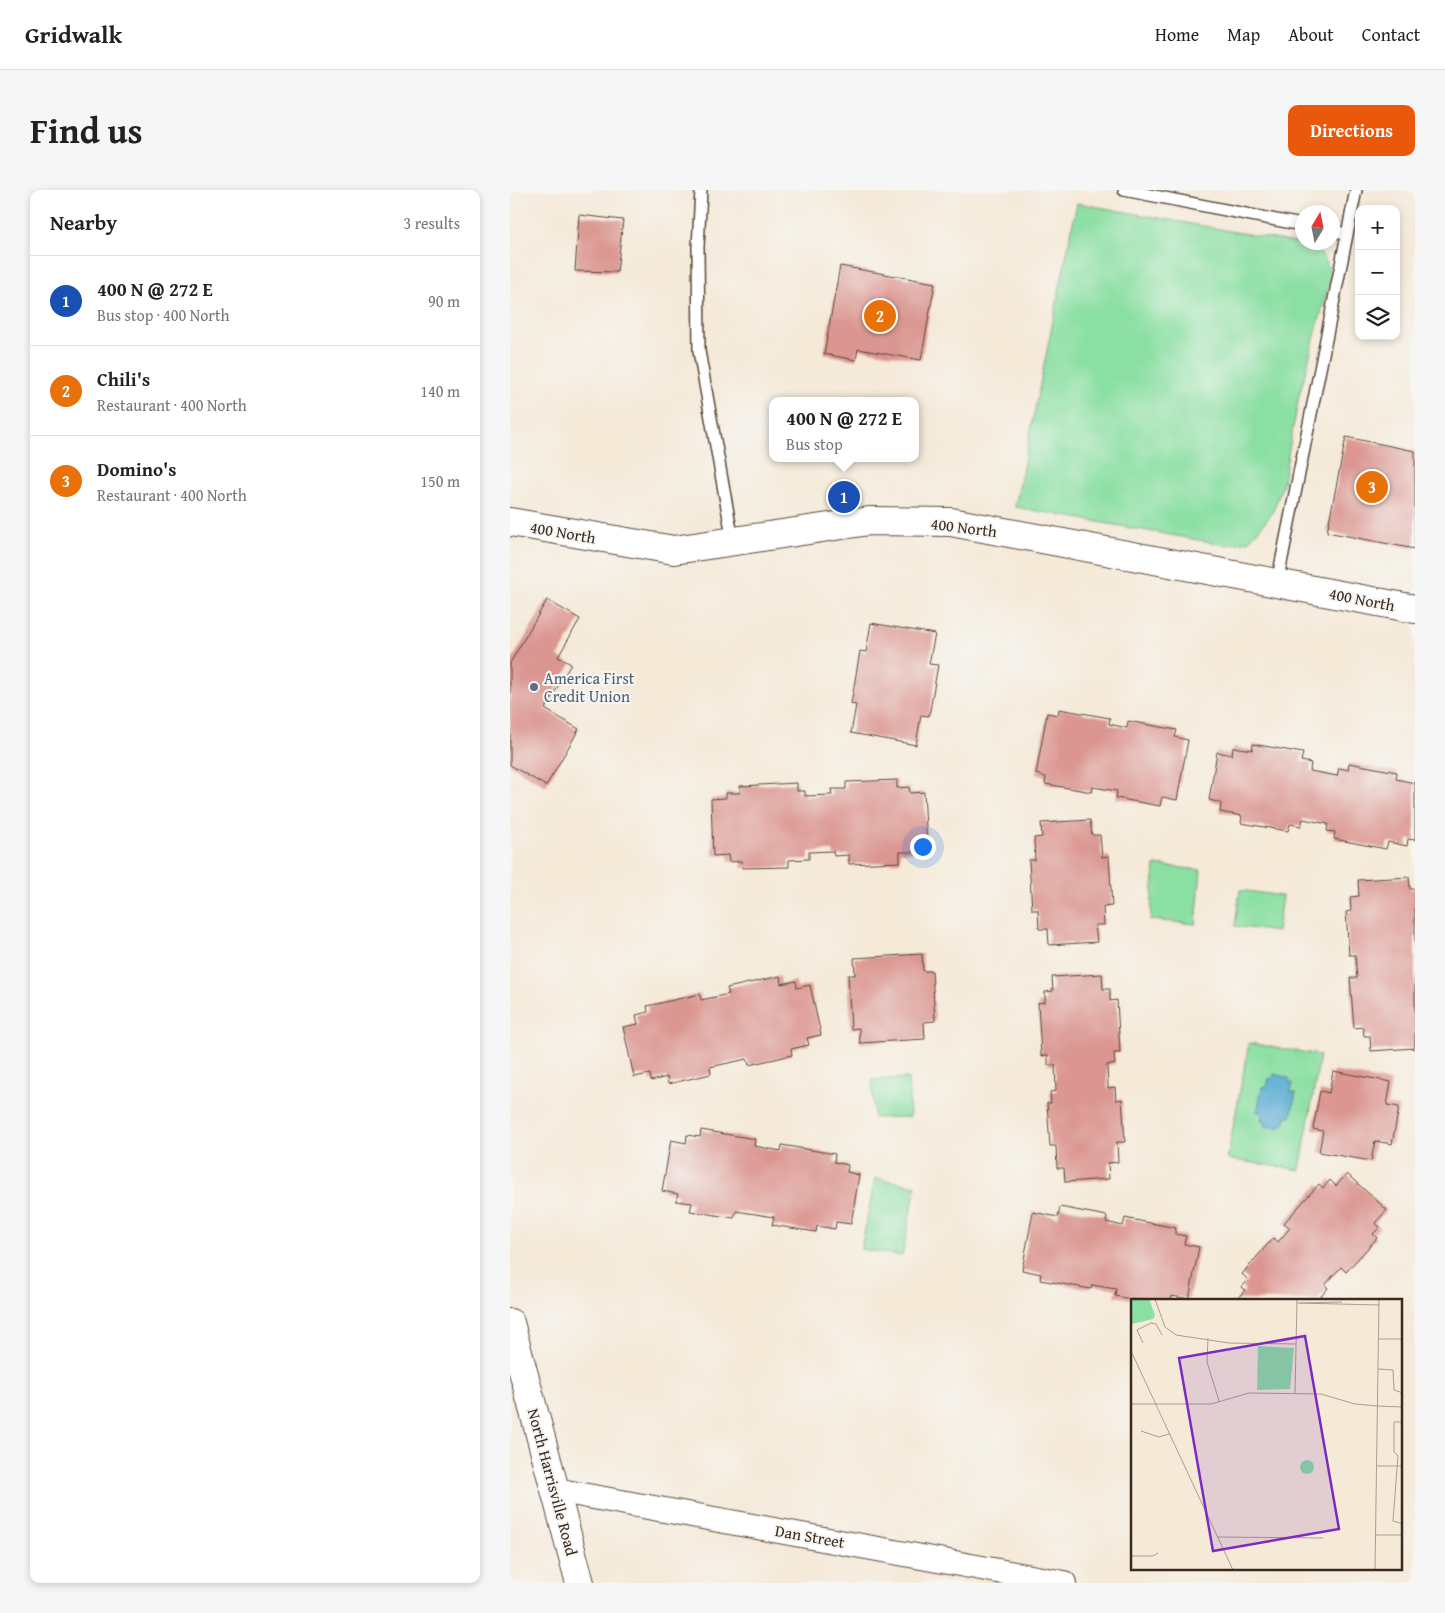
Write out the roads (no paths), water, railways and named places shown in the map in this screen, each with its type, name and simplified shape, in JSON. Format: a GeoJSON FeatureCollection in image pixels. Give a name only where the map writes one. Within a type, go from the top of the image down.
{"type":"FeatureCollection","features":[{"type":"Feature","properties":{"kind":"street","name":"400 North"},"geometry":{"type":"LineString","coordinates":[[510,522],[674,550],[869,521],[951,522],[1415,609]]}},
{"type":"Feature","properties":{"kind":"street","name":"North Harrisville Road"},"geometry":{"type":"LineString","coordinates":[[510,1323],[580,1583]]}},
{"type":"Feature","properties":{"kind":"street","name":"Dan Street"},"geometry":{"type":"LineString","coordinates":[[555,1490],[1064,1583]]}},
{"type":"Feature","properties":{"kind":"lane"},"geometry":{"type":"LineString","coordinates":[[701,190],[698,247],[699,351],[733,541]]}},
{"type":"Feature","properties":{"kind":"lane"},"geometry":{"type":"LineString","coordinates":[[1124,190],[1295,224]]}},
{"type":"Feature","properties":{"kind":"lane"},"geometry":{"type":"LineString","coordinates":[[1277,583],[1356,190]]}},
{"type":"Feature","properties":{"kind":"lane"},"geometry":{"type":"LineString","coordinates":[[1340,233],[1347,234]]}},
{"type":"Feature","properties":{"kind":"water"},"geometry":{"type":"Polygon","coordinates":[[[1274,1074],[1289,1078],[1289,1083],[1293,1083],[1291,1092],[1296,1093],[1291,1117],[1286,1117],[1284,1125],[1280,1124],[1279,1128],[1265,1126],[1266,1123],[1261,1121],[1262,1113],[1257,1112],[1262,1087],[1267,1087],[1269,1078],[1273,1079],[1274,1074]]]}},
{"type":"Feature","properties":{"kind":"place","name":"Chili's"},"geometry":{"type":"Point","coordinates":[880,316]}},
{"type":"Feature","properties":{"kind":"place","name":"Domino's"},"geometry":{"type":"Point","coordinates":[1372,487]}},
{"type":"Feature","properties":{"kind":"place","name":"400 N @ 272 E"},"geometry":{"type":"Point","coordinates":[844,497]}},
{"type":"Feature","properties":{"kind":"place","name":"America First Credit Union"},"geometry":{"type":"Point","coordinates":[534,687]}}]}
